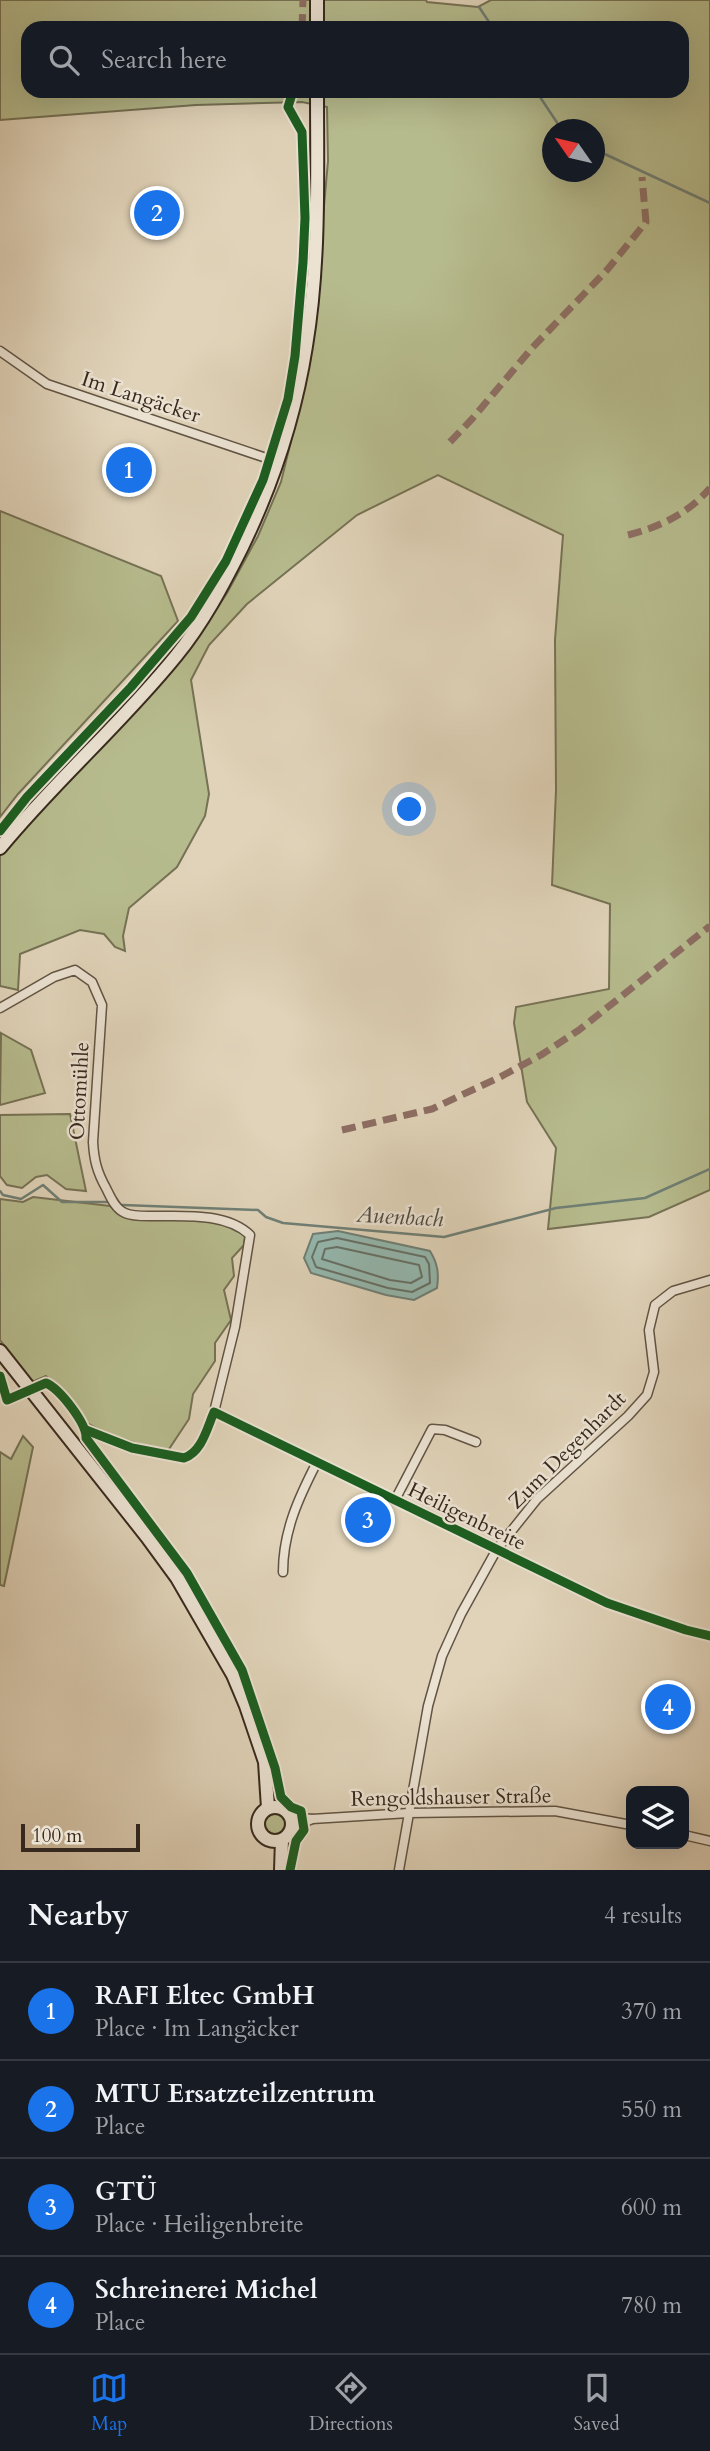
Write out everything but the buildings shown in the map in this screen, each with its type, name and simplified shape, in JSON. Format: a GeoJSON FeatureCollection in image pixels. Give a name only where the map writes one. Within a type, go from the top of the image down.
{"type":"FeatureCollection","features":[{"type":"Feature","properties":{"kind":"main road"},"geometry":{"type":"LineString","coordinates":[[317,0],[317,21]]}},
{"type":"Feature","properties":{"kind":"main road"},"geometry":{"type":"LineString","coordinates":[[0,848],[176,656],[201,623],[232,568],[258,512],[278,462],[297,394],[312,304],[317,98]]}},
{"type":"Feature","properties":{"kind":"main road"},"geometry":{"type":"LineString","coordinates":[[0,1351],[177,1578],[233,1675],[259,1740],[272,1807]]}},
{"type":"Feature","properties":{"kind":"main road"},"geometry":{"type":"LineString","coordinates":[[272,1807],[286,1811],[292,1823],[289,1834],[276,1841],[262,1836],[257,1826],[260,1815],[272,1807]]}},
{"type":"Feature","properties":{"kind":"main road"},"geometry":{"type":"LineString","coordinates":[[276,1841],[279,1870]]}},
{"type":"Feature","properties":{"kind":"street","name":"Im Langäcker"},"geometry":{"type":"LineString","coordinates":[[0,351],[47,384],[278,462]]}},
{"type":"Feature","properties":{"kind":"street","name":"Ottomühle"},"geometry":{"type":"LineString","coordinates":[[0,1008],[54,977],[75,970],[92,982],[102,1005],[93,1142],[94,1164],[117,1208],[124,1213],[220,1220],[236,1225],[250,1235],[235,1327]]}},
{"type":"Feature","properties":{"kind":"street","name":"Zum Degenhardt"},"geometry":{"type":"LineString","coordinates":[[399,1870],[428,1706],[442,1656],[461,1614],[497,1549],[537,1499],[628,1416],[647,1395],[654,1372],[649,1331],[655,1305],[673,1291],[710,1280]]}},
{"type":"Feature","properties":{"kind":"street","name":"Heiligenbreite"},"geometry":{"type":"LineString","coordinates":[[235,1327],[214,1412],[607,1603],[710,1636]]}},
{"type":"Feature","properties":{"kind":"street","name":"Heiligenbreite"},"geometry":{"type":"LineString","coordinates":[[395,1500],[432,1429],[445,1430],[477,1442]]}},
{"type":"Feature","properties":{"kind":"street"},"geometry":{"type":"LineString","coordinates":[[283,1572],[283,1555],[294,1509],[317,1462]]}},
{"type":"Feature","properties":{"kind":"street","name":"Rengoldshauser Straße"},"geometry":{"type":"LineString","coordinates":[[292,1823],[312,1819],[409,1814],[555,1811],[626,1824]]}},
{"type":"Feature","properties":{"kind":"street"},"geometry":{"type":"LineString","coordinates":[[689,1836],[710,1841]]}},
{"type":"Feature","properties":{"kind":"green space"},"geometry":{"type":"Polygon","coordinates":[[[0,0],[426,0],[478,7],[491,0],[710,0],[710,1190],[649,1217],[548,1229],[556,1148],[527,1102],[514,1023],[516,1007],[609,989],[610,904],[552,885],[556,790],[555,640],[563,535],[438,475],[357,515],[247,604],[209,645],[191,680],[209,794],[205,816],[177,867],[129,908],[123,936],[125,951],[115,947],[104,934],[80,930],[20,954],[18,990],[0,986],[0,853],[151,692],[199,636],[227,593],[258,536],[281,482],[310,363],[328,161],[327,107],[302,102],[196,105],[0,120],[0,0]]]}},
{"type":"Feature","properties":{"kind":"green space"},"geometry":{"type":"Polygon","coordinates":[[[0,511],[161,576],[178,621],[18,794],[0,817],[0,511]]]}},
{"type":"Feature","properties":{"kind":"green space"},"geometry":{"type":"Polygon","coordinates":[[[1,1033],[31,1050],[45,1093],[0,1105],[1,1033]]]}},
{"type":"Feature","properties":{"kind":"green space"},"geometry":{"type":"Polygon","coordinates":[[[70,1114],[86,1191],[66,1189],[47,1175],[36,1177],[22,1188],[7,1185],[0,1176],[0,1115],[70,1114]]]}},
{"type":"Feature","properties":{"kind":"green space"},"geometry":{"type":"Polygon","coordinates":[[[33,1197],[110,1206],[124,1217],[179,1218],[219,1223],[233,1227],[245,1236],[244,1245],[232,1258],[234,1276],[224,1290],[231,1320],[215,1343],[215,1361],[193,1394],[189,1419],[167,1452],[121,1438],[88,1423],[76,1413],[58,1387],[46,1376],[32,1382],[0,1340],[0,1199],[23,1202],[33,1197]]]}},
{"type":"Feature","properties":{"kind":"green space"},"geometry":{"type":"Polygon","coordinates":[[[23,1436],[33,1447],[4,1586],[0,1585],[0,1452],[11,1459],[23,1436]]]}},
{"type":"Feature","properties":{"kind":"green space"},"geometry":{"type":"Polygon","coordinates":[[[275,1812],[284,1816],[288,1825],[284,1834],[275,1838],[266,1834],[262,1825],[266,1816],[275,1812]]]}},
{"type":"Feature","properties":{"kind":"water"},"geometry":{"type":"Polygon","coordinates":[[[338,1231],[430,1251],[437,1269],[437,1288],[414,1300],[386,1295],[311,1273],[304,1258],[313,1234],[338,1231]]]}},
{"type":"Feature","properties":{"kind":"waterway"},"geometry":{"type":"LineString","coordinates":[[479,7],[488,21]]}},
{"type":"Feature","properties":{"kind":"waterway"},"geometry":{"type":"LineString","coordinates":[[541,98],[555,119]]}},
{"type":"Feature","properties":{"kind":"waterway"},"geometry":{"type":"LineString","coordinates":[[605,154],[710,203]]}},
{"type":"Feature","properties":{"kind":"waterway","name":"Auenbach"},"geometry":{"type":"LineString","coordinates":[[123,1205],[258,1210],[266,1217],[283,1223],[444,1237],[556,1208],[645,1198],[710,1169]]}},
{"type":"Feature","properties":{"kind":"waterway","name":"Auenbach"},"geometry":{"type":"LineString","coordinates":[[0,1191],[3,1195],[21,1199],[43,1185],[62,1202],[107,1202]]}},
{"type":"Feature","properties":{"kind":"marked path"},"geometry":{"type":"LineString","coordinates":[[302,21],[303,0]]}},
{"type":"Feature","properties":{"kind":"marked path"},"geometry":{"type":"LineString","coordinates":[[450,442],[532,348],[607,270],[646,222],[642,177]]}},
{"type":"Feature","properties":{"kind":"marked path"},"geometry":{"type":"LineString","coordinates":[[628,535],[673,518],[693,505],[710,488]]}},
{"type":"Feature","properties":{"kind":"marked path"},"geometry":{"type":"LineString","coordinates":[[342,1130],[432,1109],[541,1055],[579,1030],[710,926]]}},
{"type":"Feature","properties":{"kind":"cycle path"},"geometry":{"type":"LineString","coordinates":[[0,831],[27,797],[131,687],[191,617],[226,561],[263,480],[288,399],[295,356],[303,262],[305,218],[302,132],[288,107],[291,98]]}},
{"type":"Feature","properties":{"kind":"cycle path"},"geometry":{"type":"LineString","coordinates":[[0,1376],[7,1400],[46,1383],[58,1392],[72,1407],[82,1424],[86,1438],[187,1573],[242,1670],[275,1768],[281,1797],[291,1807],[301,1811],[304,1830],[296,1841],[290,1870]]}},
{"type":"Feature","properties":{"kind":"cycle path"},"geometry":{"type":"LineString","coordinates":[[86,1430],[132,1448],[184,1458],[200,1445],[214,1412],[607,1603],[710,1636]]}},
{"type":"Feature","properties":{"kind":"place","name":"MTU Ersatzteilzentrum"},"geometry":{"type":"Point","coordinates":[157,213]}},
{"type":"Feature","properties":{"kind":"place","name":"RAFI Eltec GmbH"},"geometry":{"type":"Point","coordinates":[129,470]}},
{"type":"Feature","properties":{"kind":"place","name":"GTÜ"},"geometry":{"type":"Point","coordinates":[368,1520]}},
{"type":"Feature","properties":{"kind":"place","name":"Schreinerei Michel"},"geometry":{"type":"Point","coordinates":[668,1707]}}]}
